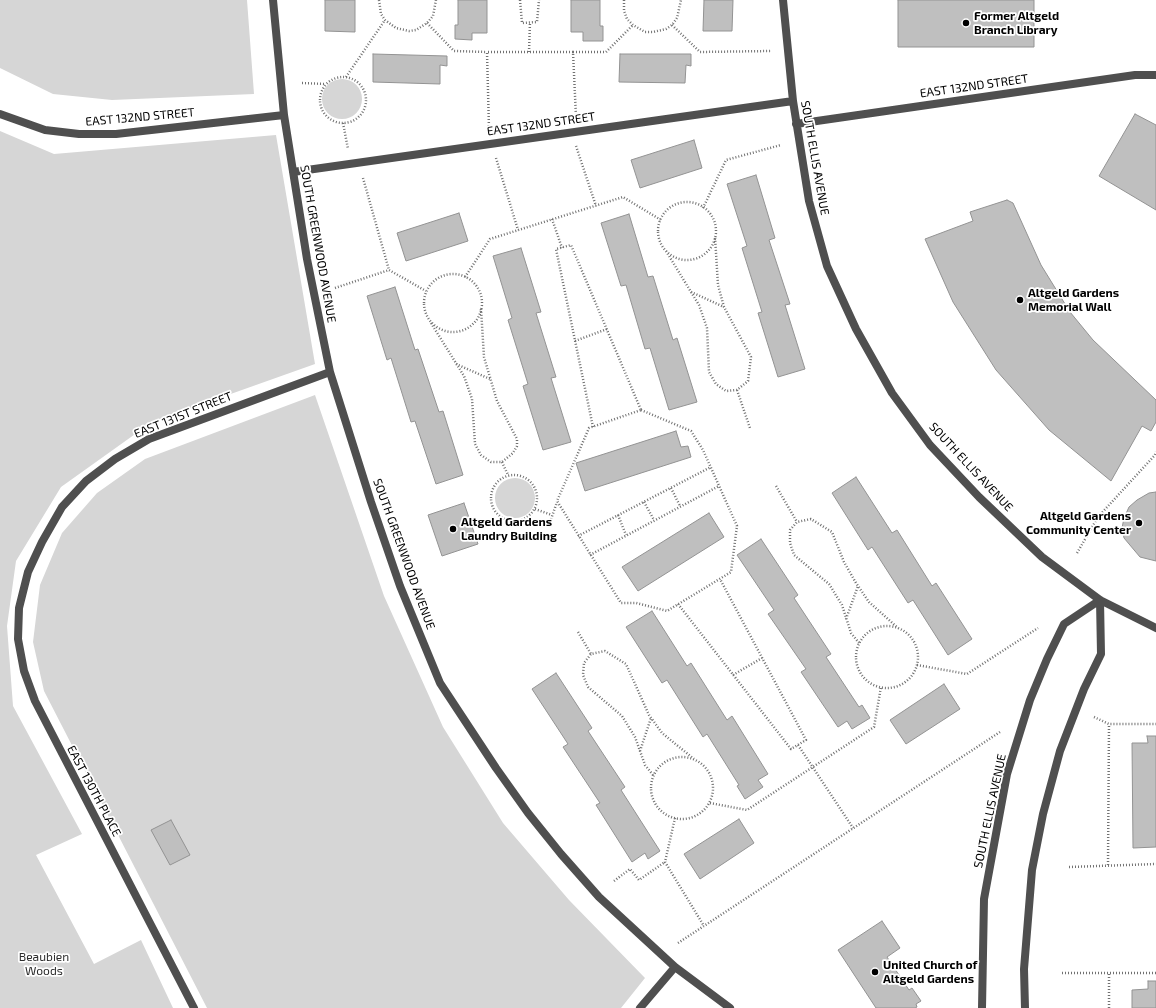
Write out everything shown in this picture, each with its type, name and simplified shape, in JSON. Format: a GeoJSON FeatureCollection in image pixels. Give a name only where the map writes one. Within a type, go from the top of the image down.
{"type":"FeatureCollection","features":[{"type":"Feature","properties":{"kind":"street","name":"SOUTH GREENWOOD AVENUE"},"geometry":{"type":"LineString","coordinates":[[273,0],[284,115],[307,259],[330,372],[378,523],[400,586],[440,683],[510,788],[561,854],[599,897],[675,967],[730,1008]]}},
{"type":"Feature","properties":{"kind":"street","name":"SOUTH ELLIS AVENUE"},"geometry":{"type":"LineString","coordinates":[[783,0],[793,101],[809,202],[828,266],[856,329],[892,393],[930,445],[979,496],[1042,557],[1100,600],[1064,624],[1047,659],[1030,700],[1007,774],[984,899],[982,1008]]}},
{"type":"Feature","properties":{"kind":"street","name":"EAST 132ND STREET"},"geometry":{"type":"LineString","coordinates":[[796,124],[1135,75],[1156,75]]}},
{"type":"Feature","properties":{"kind":"street","name":"EAST 132ND STREET"},"geometry":{"type":"LineString","coordinates":[[293,172],[793,101]]}},
{"type":"Feature","properties":{"kind":"street","name":"EAST 132ND STREET"},"geometry":{"type":"LineString","coordinates":[[0,114],[45,130],[79,134],[116,134],[284,115]]}},
{"type":"Feature","properties":{"kind":"street","name":"EAST 131ST STREET"},"geometry":{"type":"LineString","coordinates":[[28,572],[42,542],[62,507],[86,481],[115,460],[149,439],[330,372]]}},
{"type":"Feature","properties":{"kind":"street","name":"EAST 130TH PLACE"},"geometry":{"type":"LineString","coordinates":[[28,572],[19,608],[18,639],[24,671],[35,702],[194,1008]]}},
{"type":"Feature","properties":{"kind":"street"},"geometry":{"type":"LineString","coordinates":[[1025,1008],[1024,969],[1032,870],[1043,814],[1060,751],[1084,689],[1101,654],[1100,600],[1156,628]]}},
{"type":"Feature","properties":{"kind":"street"},"geometry":{"type":"LineString","coordinates":[[640,1008],[675,967]]}},
{"type":"Feature","properties":{"kind":"path"},"geometry":{"type":"LineString","coordinates":[[379,0],[381,14],[385,20],[390,25],[402,30],[416,30],[427,23],[433,16],[436,0]]}},
{"type":"Feature","properties":{"kind":"path"},"geometry":{"type":"LineString","coordinates":[[520,0],[522,23],[537,22],[539,0]]}},
{"type":"Feature","properties":{"kind":"path"},"geometry":{"type":"LineString","coordinates":[[624,0],[624,11],[627,19],[633,25],[645,32],[666,29],[672,24],[677,18],[681,0]]}},
{"type":"Feature","properties":{"kind":"path"},"geometry":{"type":"LineString","coordinates":[[346,77],[385,20]]}},
{"type":"Feature","properties":{"kind":"path"},"geometry":{"type":"LineString","coordinates":[[529,52],[530,22]]}},
{"type":"Feature","properties":{"kind":"path"},"geometry":{"type":"LineString","coordinates":[[427,23],[454,51],[487,52],[606,52],[633,25]]}},
{"type":"Feature","properties":{"kind":"path"},"geometry":{"type":"LineString","coordinates":[[672,24],[700,52],[772,51]]}},
{"type":"Feature","properties":{"kind":"path"},"geometry":{"type":"LineString","coordinates":[[487,52],[489,130]]}},
{"type":"Feature","properties":{"kind":"path"},"geometry":{"type":"LineString","coordinates":[[573,52],[576,118]]}},
{"type":"Feature","properties":{"kind":"path"},"geometry":{"type":"LineString","coordinates":[[346,77],[352,79],[361,86],[366,102],[363,112],[359,117],[349,123],[344,123],[332,121],[322,112],[319,99],[320,92],[326,84],[333,78],[346,77]]}},
{"type":"Feature","properties":{"kind":"path"},"geometry":{"type":"LineString","coordinates":[[302,83],[326,84]]}},
{"type":"Feature","properties":{"kind":"path"},"geometry":{"type":"LineString","coordinates":[[344,123],[349,151]]}},
{"type":"Feature","properties":{"kind":"path"},"geometry":{"type":"LineString","coordinates":[[575,144],[596,206]]}},
{"type":"Feature","properties":{"kind":"path"},"geometry":{"type":"LineString","coordinates":[[703,208],[726,160],[781,145]]}},
{"type":"Feature","properties":{"kind":"path"},"geometry":{"type":"LineString","coordinates":[[495,156],[518,230]]}},
{"type":"Feature","properties":{"kind":"path"},"geometry":{"type":"LineString","coordinates":[[363,177],[389,270],[427,291]]}},
{"type":"Feature","properties":{"kind":"path"},"geometry":{"type":"LineString","coordinates":[[465,277],[490,238],[623,198],[661,220]]}},
{"type":"Feature","properties":{"kind":"path"},"geometry":{"type":"LineString","coordinates":[[692,203],[703,208],[708,212],[715,224],[718,285],[724,307],[751,357],[748,381],[737,390],[726,391],[716,384],[709,372],[707,328],[699,305],[662,245],[658,233],[661,220],[668,210],[679,204],[692,203]]}},
{"type":"Feature","properties":{"kind":"path"},"geometry":{"type":"LineString","coordinates":[[552,219],[562,248]]}},
{"type":"Feature","properties":{"kind":"path"},"geometry":{"type":"LineString","coordinates":[[666,251],[673,257],[681,260],[699,258],[710,249],[716,237]]}},
{"type":"Feature","properties":{"kind":"path"},"geometry":{"type":"LineString","coordinates":[[593,427],[556,249],[571,245],[641,410]]}},
{"type":"Feature","properties":{"kind":"path"},"geometry":{"type":"LineString","coordinates":[[335,288],[389,270]]}},
{"type":"Feature","properties":{"kind":"path"},"geometry":{"type":"LineString","coordinates":[[458,275],[465,277],[471,281],[480,293],[484,357],[497,401],[517,440],[517,446],[513,453],[502,462],[491,462],[481,456],[474,444],[472,399],[464,376],[424,310],[427,291],[432,283],[444,276],[458,275]]}},
{"type":"Feature","properties":{"kind":"path"},"geometry":{"type":"LineString","coordinates":[[690,292],[724,307]]}},
{"type":"Feature","properties":{"kind":"path"},"geometry":{"type":"LineString","coordinates":[[431,323],[447,332],[460,331],[472,325],[478,317],[481,309]]}},
{"type":"Feature","properties":{"kind":"path"},"geometry":{"type":"LineString","coordinates":[[575,341],[607,329]]}},
{"type":"Feature","properties":{"kind":"path"},"geometry":{"type":"LineString","coordinates":[[456,364],[490,379]]}},
{"type":"Feature","properties":{"kind":"path"},"geometry":{"type":"LineString","coordinates":[[737,390],[750,428]]}},
{"type":"Feature","properties":{"kind":"path"},"geometry":{"type":"LineString","coordinates":[[550,522],[557,501],[589,428],[641,410],[692,431],[711,467],[737,526],[731,572],[667,611],[636,603],[621,603],[557,501]]}},
{"type":"Feature","properties":{"kind":"path"},"geometry":{"type":"LineString","coordinates":[[1077,553],[1098,516],[1155,456],[1156,452]]}},
{"type":"Feature","properties":{"kind":"path"},"geometry":{"type":"LineString","coordinates":[[502,462],[508,475]]}},
{"type":"Feature","properties":{"kind":"path"},"geometry":{"type":"LineString","coordinates":[[578,536],[711,467]]}},
{"type":"Feature","properties":{"kind":"path"},"geometry":{"type":"LineString","coordinates":[[508,475],[524,476],[533,483],[538,498],[535,508],[524,519],[513,521],[502,518],[494,510],[491,500],[492,490],[498,481],[508,475]]}},
{"type":"Feature","properties":{"kind":"path"},"geometry":{"type":"LineString","coordinates":[[590,555],[719,486]]}},
{"type":"Feature","properties":{"kind":"path"},"geometry":{"type":"LineString","coordinates":[[776,486],[798,522]]}},
{"type":"Feature","properties":{"kind":"path"},"geometry":{"type":"LineString","coordinates":[[671,488],[680,506]]}},
{"type":"Feature","properties":{"kind":"path"},"geometry":{"type":"LineString","coordinates":[[644,502],[654,520]]}},
{"type":"Feature","properties":{"kind":"path"},"geometry":{"type":"LineString","coordinates":[[535,508],[552,515]]}},
{"type":"Feature","properties":{"kind":"path"},"geometry":{"type":"LineString","coordinates":[[618,515],[626,535]]}},
{"type":"Feature","properties":{"kind":"path"},"geometry":{"type":"LineString","coordinates":[[859,643],[851,633],[842,605],[829,584],[794,555],[790,543],[790,530],[798,522],[811,519],[832,532],[844,562],[869,602],[898,628],[906,632],[915,642],[918,655],[917,665],[912,675],[902,684],[881,687],[867,680],[862,674],[857,659],[859,643],[872,630],[881,627],[898,628]]}},
{"type":"Feature","properties":{"kind":"path"},"geometry":{"type":"LineString","coordinates":[[678,604],[791,749],[798,745],[806,740],[720,579]]}},
{"type":"Feature","properties":{"kind":"path"},"geometry":{"type":"LineString","coordinates":[[846,619],[858,586]]}},
{"type":"Feature","properties":{"kind":"path"},"geometry":{"type":"LineString","coordinates":[[917,665],[967,674],[1038,628]]}},
{"type":"Feature","properties":{"kind":"path"},"geometry":{"type":"LineString","coordinates":[[578,632],[591,654]]}},
{"type":"Feature","properties":{"kind":"path"},"geometry":{"type":"LineString","coordinates":[[653,775],[645,765],[635,737],[622,716],[588,687],[583,675],[584,663],[591,654],[605,651],[626,664],[638,694],[651,718],[662,734],[700,762],[710,774],[714,788],[710,802],[706,809],[694,817],[686,819],[675,818],[665,814],[655,804],[651,794],[653,775],[658,767],[666,761],[684,757],[694,759]]}},
{"type":"Feature","properties":{"kind":"path"},"geometry":{"type":"LineString","coordinates":[[733,675],[762,658]]}},
{"type":"Feature","properties":{"kind":"path"},"geometry":{"type":"LineString","coordinates":[[710,802],[747,810],[874,727],[881,687]]}},
{"type":"Feature","properties":{"kind":"path"},"geometry":{"type":"LineString","coordinates":[[1094,717],[1109,724],[1156,724]]}},
{"type":"Feature","properties":{"kind":"path"},"geometry":{"type":"LineString","coordinates":[[640,751],[651,718]]}},
{"type":"Feature","properties":{"kind":"path"},"geometry":{"type":"LineString","coordinates":[[1108,865],[1109,724]]}},
{"type":"Feature","properties":{"kind":"path"},"geometry":{"type":"LineString","coordinates":[[678,943],[1000,732]]}},
{"type":"Feature","properties":{"kind":"path"},"geometry":{"type":"LineString","coordinates":[[798,745],[853,828]]}},
{"type":"Feature","properties":{"kind":"path"},"geometry":{"type":"LineString","coordinates":[[614,881],[630,869],[639,880],[665,862],[675,818]]}},
{"type":"Feature","properties":{"kind":"path"},"geometry":{"type":"LineString","coordinates":[[665,862],[704,926]]}},
{"type":"Feature","properties":{"kind":"path"},"geometry":{"type":"LineString","coordinates":[[1070,867],[1156,864]]}},
{"type":"Feature","properties":{"kind":"path"},"geometry":{"type":"LineString","coordinates":[[1062,973],[1156,973]]}},
{"type":"Feature","properties":{"kind":"path"},"geometry":{"type":"LineString","coordinates":[[1109,973],[1109,1008]]}},
{"type":"Feature","properties":{"kind":"green space"},"geometry":{"type":"Polygon","coordinates":[[[0,0],[247,0],[254,94],[112,100],[53,94],[0,68],[0,0]]]}},
{"type":"Feature","properties":{"kind":"green space"},"geometry":{"type":"Polygon","coordinates":[[[346,79],[353,82],[359,88],[362,99],[361,107],[353,116],[346,119],[338,119],[331,116],[323,107],[322,95],[325,88],[334,80],[346,79]]]}},
{"type":"Feature","properties":{"kind":"green space","name":"Beaubien Woods"},"geometry":{"type":"Polygon","coordinates":[[[0,131],[54,154],[276,135],[315,364],[152,422],[61,487],[16,561],[7,626],[13,706],[82,834],[36,855],[94,964],[141,940],[173,1008],[0,1008],[0,131]]]}},
{"type":"Feature","properties":{"kind":"green space"},"geometry":{"type":"Polygon","coordinates":[[[315,395],[384,596],[443,727],[503,823],[569,900],[645,978],[621,1008],[207,1008],[44,691],[33,642],[40,585],[62,533],[97,493],[145,459],[315,395]]]}},
{"type":"Feature","properties":{"kind":"green space"},"geometry":{"type":"Polygon","coordinates":[[[519,478],[526,481],[532,487],[535,498],[534,506],[526,515],[519,518],[511,518],[504,515],[496,506],[495,494],[498,487],[507,479],[519,478]]]}},
{"type":"Feature","properties":{"kind":"building"},"geometry":{"type":"Polygon","coordinates":[[[325,0],[355,0],[355,32],[325,31],[325,0]]]}},
{"type":"Feature","properties":{"kind":"building"},"geometry":{"type":"Polygon","coordinates":[[[458,0],[487,0],[487,33],[472,33],[472,40],[455,39],[455,25],[458,25],[458,0]]]}},
{"type":"Feature","properties":{"kind":"building"},"geometry":{"type":"Polygon","coordinates":[[[571,0],[600,0],[600,26],[603,26],[603,41],[583,41],[583,32],[571,32],[571,0]]]}},
{"type":"Feature","properties":{"kind":"building"},"geometry":{"type":"Polygon","coordinates":[[[704,0],[733,0],[732,31],[703,31],[704,0]]]}},
{"type":"Feature","properties":{"kind":"building","name":"Former Altgeld Branch Library"},"geometry":{"type":"Polygon","coordinates":[[[898,0],[1034,0],[1034,47],[898,47],[898,0]]]}},
{"type":"Feature","properties":{"kind":"building"},"geometry":{"type":"Polygon","coordinates":[[[373,54],[447,56],[447,66],[440,65],[440,84],[373,82],[373,54]]]}},
{"type":"Feature","properties":{"kind":"building"},"geometry":{"type":"Polygon","coordinates":[[[620,54],[691,54],[691,66],[686,65],[685,83],[619,82],[620,54]]]}},
{"type":"Feature","properties":{"kind":"building"},"geometry":{"type":"Polygon","coordinates":[[[1135,114],[1156,125],[1156,210],[1099,176],[1135,114]]]}},
{"type":"Feature","properties":{"kind":"building"},"geometry":{"type":"Polygon","coordinates":[[[694,140],[702,168],[640,188],[631,160],[694,140]]]}},
{"type":"Feature","properties":{"kind":"building"},"geometry":{"type":"Polygon","coordinates":[[[756,175],[775,238],[769,240],[790,304],[785,305],[805,369],[778,377],[758,313],[762,312],[742,248],[747,246],[727,184],[756,175]]]}},
{"type":"Feature","properties":{"kind":"building"},"geometry":{"type":"Polygon","coordinates":[[[1007,200],[1013,203],[1041,265],[1070,312],[1093,340],[1156,400],[1156,422],[1151,431],[1142,426],[1111,481],[1049,430],[996,370],[953,302],[925,239],[973,221],[970,212],[1007,200]]]}},
{"type":"Feature","properties":{"kind":"building"},"geometry":{"type":"Polygon","coordinates":[[[459,213],[468,241],[406,261],[397,233],[459,213]]]}},
{"type":"Feature","properties":{"kind":"building"},"geometry":{"type":"Polygon","coordinates":[[[629,214],[648,277],[653,276],[673,340],[677,338],[697,402],[669,410],[650,348],[645,349],[626,285],[621,286],[601,223],[629,214]]]}},
{"type":"Feature","properties":{"kind":"building"},"geometry":{"type":"Polygon","coordinates":[[[521,248],[541,312],[536,313],[556,377],[551,378],[571,442],[543,450],[523,386],[528,384],[508,320],[512,318],[493,256],[521,248]]]}},
{"type":"Feature","properties":{"kind":"building"},"geometry":{"type":"Polygon","coordinates":[[[395,287],[415,350],[418,349],[439,412],[443,411],[463,475],[436,484],[415,421],[411,422],[391,358],[387,360],[367,296],[395,287]]]}},
{"type":"Feature","properties":{"kind":"building"},"geometry":{"type":"Polygon","coordinates":[[[676,431],[681,447],[688,446],[691,457],[585,491],[576,463],[676,431]]]}},
{"type":"Feature","properties":{"kind":"building"},"geometry":{"type":"Polygon","coordinates":[[[856,477],[892,533],[897,530],[932,586],[936,583],[972,639],[948,655],[913,600],[908,603],[872,547],[868,550],[832,493],[856,477]]]}},
{"type":"Feature","properties":{"kind":"building","name":"Altgeld Gardens Community Center"},"geometry":{"type":"Polygon","coordinates":[[[1156,492],[1156,561],[1140,557],[1124,538],[1122,528],[1124,518],[1129,507],[1149,493],[1156,492]]]}},
{"type":"Feature","properties":{"kind":"building","name":"Altgeld Gardens Laundry Building"},"geometry":{"type":"Polygon","coordinates":[[[464,503],[478,544],[442,556],[428,515],[464,503]]]}},
{"type":"Feature","properties":{"kind":"building"},"geometry":{"type":"Polygon","coordinates":[[[709,513],[724,537],[638,591],[622,567],[709,513]]]}},
{"type":"Feature","properties":{"kind":"building"},"geometry":{"type":"Polygon","coordinates":[[[761,539],[798,595],[794,598],[831,654],[826,657],[859,707],[862,705],[870,718],[852,729],[847,721],[838,727],[801,672],[806,669],[768,614],[774,610],[737,555],[761,539]]]}},
{"type":"Feature","properties":{"kind":"building"},"geometry":{"type":"Polygon","coordinates":[[[652,611],[687,666],[691,663],[727,720],[732,716],[768,774],[758,780],[763,787],[745,799],[737,786],[739,785],[707,734],[703,737],[667,680],[662,683],[626,627],[652,611]]]}},
{"type":"Feature","properties":{"kind":"building"},"geometry":{"type":"Polygon","coordinates":[[[556,673],[592,728],[588,731],[625,787],[621,790],[660,851],[648,859],[645,853],[632,862],[596,805],[600,803],[563,747],[568,744],[532,689],[556,673]]]}},
{"type":"Feature","properties":{"kind":"building"},"geometry":{"type":"Polygon","coordinates":[[[944,684],[960,709],[906,744],[890,720],[944,684]]]}},
{"type":"Feature","properties":{"kind":"building"},"geometry":{"type":"Polygon","coordinates":[[[1147,736],[1156,736],[1156,847],[1133,848],[1132,743],[1148,743],[1147,736]]]}},
{"type":"Feature","properties":{"kind":"building"},"geometry":{"type":"Polygon","coordinates":[[[739,819],[754,843],[700,879],[684,854],[739,819]]]}},
{"type":"Feature","properties":{"kind":"building"},"geometry":{"type":"Polygon","coordinates":[[[171,820],[190,855],[170,865],[151,830],[171,820]]]}},
{"type":"Feature","properties":{"kind":"building","name":"United Church of Altgeld Gardens"},"geometry":{"type":"Polygon","coordinates":[[[882,921],[900,948],[887,957],[909,990],[912,988],[921,1001],[916,1004],[917,1007],[915,1008],[876,1008],[838,950],[882,921]]]}},
{"type":"Feature","properties":{"kind":"building"},"geometry":{"type":"Polygon","coordinates":[[[1148,981],[1156,981],[1156,1008],[1132,1008],[1132,990],[1148,989],[1148,981]]]}},
{"type":"Feature","properties":{"kind":"place","name":"Former Altgeld Branch Library"},"geometry":{"type":"Point","coordinates":[966,23]}},
{"type":"Feature","properties":{"kind":"place","name":"Altgeld Gardens Memorial Wall"},"geometry":{"type":"Point","coordinates":[1020,300]}},
{"type":"Feature","properties":{"kind":"place","name":"Altgeld Gardens Community Center"},"geometry":{"type":"Point","coordinates":[1139,523]}},
{"type":"Feature","properties":{"kind":"place","name":"Altgeld Gardens Laundry Building"},"geometry":{"type":"Point","coordinates":[453,529]}},
{"type":"Feature","properties":{"kind":"place","name":"United Church of Altgeld Gardens"},"geometry":{"type":"Point","coordinates":[875,972]}}]}
